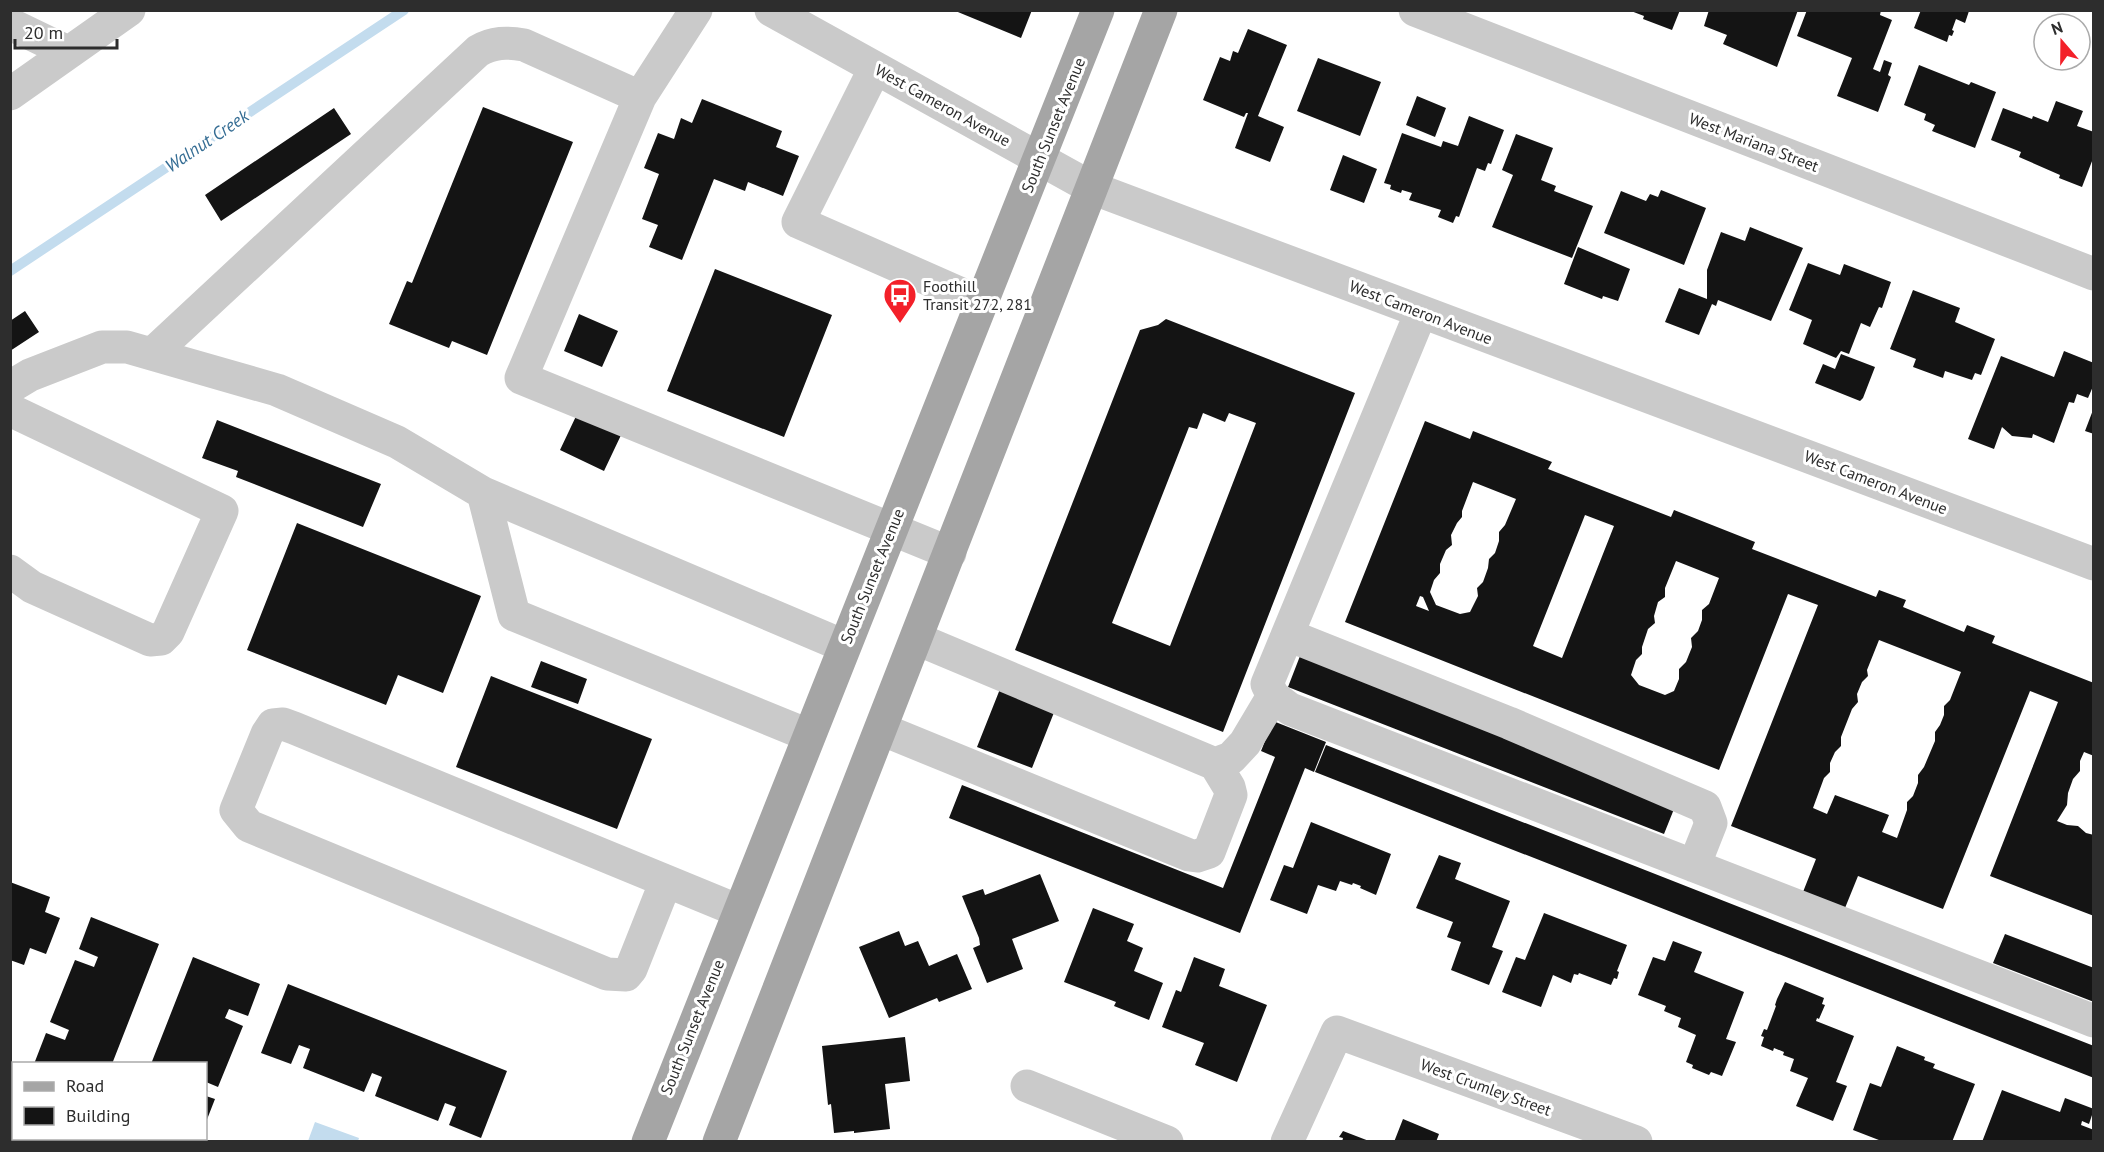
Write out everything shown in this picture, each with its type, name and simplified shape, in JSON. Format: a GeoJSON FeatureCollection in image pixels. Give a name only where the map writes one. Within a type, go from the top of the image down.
{"type":"FeatureCollection","features":[{"type":"Feature","properties":{"kind":"main road","name":"South Sunset Avenue"},"geometry":{"type":"LineString","coordinates":[[648,1142],[1098,10]]}},
{"type":"Feature","properties":{"kind":"main road"},"geometry":{"type":"LineString","coordinates":[[719,1142],[1161,10]]}},
{"type":"Feature","properties":{"kind":"street"},"geometry":{"type":"LineString","coordinates":[[10,94],[129,10]]}},
{"type":"Feature","properties":{"kind":"street"},"geometry":{"type":"LineString","coordinates":[[696,10],[640,97],[521,378],[950,553]]}},
{"type":"Feature","properties":{"kind":"street","name":"West Cameron Avenue"},"geometry":{"type":"LineString","coordinates":[[771,10],[1092,188],[2094,564]]}},
{"type":"Feature","properties":{"kind":"street","name":"West Mariana Street"},"geometry":{"type":"LineString","coordinates":[[1415,10],[2094,274]]}},
{"type":"Feature","properties":{"kind":"street"},"geometry":{"type":"LineString","coordinates":[[10,24],[68,52]]}},
{"type":"Feature","properties":{"kind":"street"},"geometry":{"type":"LineString","coordinates":[[152,354],[478,51],[488,45],[508,42],[524,45],[640,97]]}},
{"type":"Feature","properties":{"kind":"street"},"geometry":{"type":"LineString","coordinates":[[875,68],[798,222],[982,303]]}},
{"type":"Feature","properties":{"kind":"street"},"geometry":{"type":"LineString","coordinates":[[1421,312],[1267,684],[1273,696],[1290,709],[2094,1021]]}},
{"type":"Feature","properties":{"kind":"street"},"geometry":{"type":"LineString","coordinates":[[10,387],[30,375],[102,347],[127,347],[277,390],[397,442],[483,494],[844,646]]}},
{"type":"Feature","properties":{"kind":"street"},"geometry":{"type":"LineString","coordinates":[[10,410],[222,511],[168,632],[161,639],[150,640],[106,622],[32,587],[10,571]]}},
{"type":"Feature","properties":{"kind":"street"},"geometry":{"type":"LineString","coordinates":[[483,494],[514,615],[808,735]]}},
{"type":"Feature","properties":{"kind":"street"},"geometry":{"type":"LineString","coordinates":[[1288,634],[1509,723],[1704,807],[1711,823],[1694,866]]}},
{"type":"Feature","properties":{"kind":"street"},"geometry":{"type":"LineString","coordinates":[[881,729],[1190,855],[1197,856],[1209,852],[1231,795],[1229,787],[1215,764],[917,639]]}},
{"type":"Feature","properties":{"kind":"street"},"geometry":{"type":"LineString","coordinates":[[1215,764],[1231,758],[1245,743],[1273,696]]}},
{"type":"Feature","properties":{"kind":"street"},"geometry":{"type":"LineString","coordinates":[[666,881],[631,969],[626,975],[608,974],[249,826],[236,810],[267,734],[273,725],[283,724],[666,881],[739,911]]}},
{"type":"Feature","properties":{"kind":"street","name":"West Crumley Street"},"geometry":{"type":"LineString","coordinates":[[1287,1142],[1337,1032],[1636,1142]]}},
{"type":"Feature","properties":{"kind":"street"},"geometry":{"type":"LineString","coordinates":[[1027,1086],[1167,1142]]}},
{"type":"Feature","properties":{"kind":"water"},"geometry":{"type":"Polygon","coordinates":[[[315,1122],[359,1138],[358,1141],[308,1141],[315,1122]]]}},
{"type":"Feature","properties":{"kind":"building"},"geometry":{"type":"Polygon","coordinates":[[[953,10],[1032,10],[1021,38],[953,10]]]}},
{"type":"Feature","properties":{"kind":"building"},"geometry":{"type":"Polygon","coordinates":[[[1680,10],[1672,30],[1643,19],[1644,16],[1631,11],[1680,10]]]}},
{"type":"Feature","properties":{"kind":"building"},"geometry":{"type":"Polygon","coordinates":[[[1709,10],[1798,10],[1777,67],[1723,44],[1727,35],[1704,26],[1709,10]]]}},
{"type":"Feature","properties":{"kind":"building"},"geometry":{"type":"Polygon","coordinates":[[[1807,10],[1881,10],[1880,15],[1892,20],[1873,69],[1880,72],[1884,60],[1892,63],[1888,75],[1891,77],[1878,112],[1837,96],[1852,58],[1797,36],[1807,10]]]}},
{"type":"Feature","properties":{"kind":"building"},"geometry":{"type":"Polygon","coordinates":[[[1921,10],[1969,11],[1965,23],[1956,19],[1952,30],[1954,31],[1952,36],[1949,35],[1947,42],[1914,28],[1921,10]]]}},
{"type":"Feature","properties":{"kind":"building"},"geometry":{"type":"Polygon","coordinates":[[[1248,29],[1287,45],[1258,116],[1284,127],[1270,162],[1235,148],[1248,113],[1244,117],[1203,100],[1220,57],[1230,61],[1233,51],[1238,53],[1248,29]]]}},
{"type":"Feature","properties":{"kind":"building"},"geometry":{"type":"Polygon","coordinates":[[[1318,58],[1381,82],[1360,136],[1297,111],[1318,58]]]}},
{"type":"Feature","properties":{"kind":"building"},"geometry":{"type":"Polygon","coordinates":[[[1919,65],[1969,85],[1971,82],[1996,92],[1975,148],[1932,131],[1935,125],[1924,120],[1926,114],[1904,105],[1919,65]]]}},
{"type":"Feature","properties":{"kind":"building"},"geometry":{"type":"Polygon","coordinates":[[[1417,96],[1446,108],[1435,137],[1406,125],[1417,96]]]}},
{"type":"Feature","properties":{"kind":"building"},"geometry":{"type":"Polygon","coordinates":[[[702,99],[782,131],[776,147],[799,156],[783,196],[748,182],[745,191],[714,179],[682,260],[649,247],[658,225],[642,219],[659,174],[644,168],[658,133],[674,139],[681,118],[692,123],[702,99]]]}},
{"type":"Feature","properties":{"kind":"building"},"geometry":{"type":"Polygon","coordinates":[[[2056,101],[2083,111],[2077,126],[2094,132],[2094,156],[2082,187],[2019,157],[2021,152],[1991,140],[2003,108],[2032,119],[2033,116],[2048,122],[2056,101]]]}},
{"type":"Feature","properties":{"kind":"building"},"geometry":{"type":"Polygon","coordinates":[[[483,107],[573,142],[487,355],[452,341],[449,348],[389,324],[407,281],[412,283],[483,107]]]}},
{"type":"Feature","properties":{"kind":"building"},"geometry":{"type":"Polygon","coordinates":[[[334,108],[351,134],[221,221],[205,195],[334,108]]]}},
{"type":"Feature","properties":{"kind":"building"},"geometry":{"type":"Polygon","coordinates":[[[1469,116],[1504,130],[1491,164],[1488,163],[1485,171],[1477,168],[1459,217],[1456,216],[1453,223],[1438,217],[1441,210],[1409,200],[1412,193],[1402,190],[1401,193],[1390,189],[1391,185],[1384,183],[1402,133],[1441,147],[1443,141],[1458,146],[1469,116]]]}},
{"type":"Feature","properties":{"kind":"building"},"geometry":{"type":"Polygon","coordinates":[[[1516,134],[1553,148],[1541,180],[1556,186],[1554,191],[1593,206],[1572,258],[1492,227],[1513,175],[1502,170],[1516,134]]]}},
{"type":"Feature","properties":{"kind":"building"},"geometry":{"type":"Polygon","coordinates":[[[1343,155],[1377,169],[1364,203],[1330,190],[1343,155]]]}},
{"type":"Feature","properties":{"kind":"building"},"geometry":{"type":"Polygon","coordinates":[[[1661,190],[1706,208],[1684,265],[1604,233],[1621,191],[1646,201],[1650,194],[1658,197],[1661,190]]]}},
{"type":"Feature","properties":{"kind":"building"},"geometry":{"type":"Polygon","coordinates":[[[1750,227],[1803,248],[1771,321],[1718,300],[1716,306],[1712,304],[1699,335],[1665,322],[1679,288],[1707,299],[1707,270],[1721,232],[1745,241],[1750,227]]]}},
{"type":"Feature","properties":{"kind":"building"},"geometry":{"type":"Polygon","coordinates":[[[1578,247],[1630,269],[1618,301],[1603,296],[1602,299],[1564,284],[1578,247]]]}},
{"type":"Feature","properties":{"kind":"building"},"geometry":{"type":"Polygon","coordinates":[[[1808,263],[1840,275],[1844,264],[1891,282],[1882,308],[1879,307],[1870,327],[1861,323],[1849,354],[1841,351],[1836,358],[1803,344],[1812,320],[1789,310],[1808,263]]]}},
{"type":"Feature","properties":{"kind":"building"},"geometry":{"type":"Polygon","coordinates":[[[715,269],[832,315],[784,437],[667,391],[715,269]]]}},
{"type":"Feature","properties":{"kind":"building"},"geometry":{"type":"Polygon","coordinates":[[[1913,290],[1960,308],[1955,322],[1995,339],[1981,375],[1975,373],[1972,380],[1945,371],[1943,378],[1913,367],[1916,359],[1890,349],[1913,290]]]}},
{"type":"Feature","properties":{"kind":"building"},"geometry":{"type":"Polygon","coordinates":[[[25,311],[39,332],[10,351],[10,321],[25,311]]]}},
{"type":"Feature","properties":{"kind":"building"},"geometry":{"type":"Polygon","coordinates":[[[579,314],[618,331],[602,367],[564,351],[579,314]]]}},
{"type":"Feature","properties":{"kind":"building"},"geometry":{"type":"Polygon","coordinates":[[[1166,319],[1355,393],[1223,732],[1015,650],[1140,330],[1158,325],[1166,319]],[[1203,413],[1197,429],[1189,427],[1112,623],[1170,646],[1256,423],[1229,413],[1225,422],[1203,413]]]}},
{"type":"Feature","properties":{"kind":"building"},"geometry":{"type":"Polygon","coordinates":[[[2064,351],[2094,363],[2094,384],[2088,398],[2077,394],[2074,403],[2069,402],[2054,443],[2033,434],[2032,438],[2012,436],[2002,427],[1994,449],[1968,439],[2001,356],[2054,377],[2064,351]]]}},
{"type":"Feature","properties":{"kind":"building"},"geometry":{"type":"Polygon","coordinates":[[[1841,354],[1875,367],[1860,401],[1815,383],[1823,364],[1835,369],[1841,354]]]}},
{"type":"Feature","properties":{"kind":"building"},"geometry":{"type":"Polygon","coordinates":[[[2094,410],[2094,434],[2085,431],[2094,410]]]}},
{"type":"Feature","properties":{"kind":"building"},"geometry":{"type":"Polygon","coordinates":[[[578,412],[622,433],[604,471],[560,450],[578,412]]]}},
{"type":"Feature","properties":{"kind":"building"},"geometry":{"type":"Polygon","coordinates":[[[217,420],[381,484],[363,527],[236,477],[238,471],[202,458],[217,420]]]}},
{"type":"Feature","properties":{"kind":"building"},"geometry":{"type":"Polygon","coordinates":[[[1425,421],[1470,439],[1473,431],[1552,462],[1548,469],[1671,517],[1674,510],[1755,542],[1752,549],[1876,597],[1879,590],[1906,600],[1903,607],[1964,632],[1967,625],[1995,636],[1992,643],[2094,683],[2094,756],[2084,752],[2080,761],[2080,771],[2073,779],[2068,793],[2067,805],[2057,821],[2078,826],[2086,833],[2094,835],[2094,916],[1990,876],[2058,702],[2030,691],[1943,909],[1858,876],[1845,908],[1803,892],[1816,859],[1731,826],[1818,605],[1788,594],[1719,770],[1345,622],[1425,421]],[[1473,482],[1462,517],[1451,535],[1452,545],[1446,550],[1440,564],[1440,573],[1434,580],[1430,592],[1436,605],[1460,614],[1470,612],[1478,596],[1477,588],[1483,582],[1489,559],[1495,553],[1499,541],[1499,532],[1505,525],[1516,499],[1473,482]],[[1585,515],[1533,646],[1562,658],[1614,526],[1585,515]],[[1676,561],[1665,588],[1665,597],[1658,602],[1654,616],[1655,623],[1648,629],[1642,654],[1636,660],[1631,675],[1639,685],[1665,695],[1674,691],[1679,679],[1679,669],[1686,662],[1692,647],[1691,638],[1698,631],[1702,620],[1702,610],[1709,604],[1719,578],[1676,561]],[[1420,596],[1416,606],[1429,611],[1423,597],[1420,596]],[[1879,640],[1867,670],[1868,676],[1862,682],[1857,694],[1858,702],[1852,709],[1841,737],[1841,746],[1830,763],[1830,772],[1824,778],[1813,808],[1827,814],[1835,795],[1889,815],[1882,832],[1897,838],[1907,810],[1907,802],[1913,796],[1918,783],[1918,775],[1935,741],[1935,732],[1944,715],[1944,706],[1950,700],[1961,672],[1879,640]]]}},
{"type":"Feature","properties":{"kind":"building"},"geometry":{"type":"Polygon","coordinates":[[[297,523],[481,596],[443,693],[398,675],[386,705],[247,650],[297,523]]]}},
{"type":"Feature","properties":{"kind":"building"},"geometry":{"type":"Polygon","coordinates":[[[1300,656],[1676,804],[1664,834],[1288,687],[1300,656]]]}},
{"type":"Feature","properties":{"kind":"building"},"geometry":{"type":"Polygon","coordinates":[[[541,661],[587,679],[578,704],[531,687],[541,661]]]}},
{"type":"Feature","properties":{"kind":"building"},"geometry":{"type":"Polygon","coordinates":[[[491,676],[652,739],[617,829],[456,767],[491,676]]]}},
{"type":"Feature","properties":{"kind":"building"},"geometry":{"type":"Polygon","coordinates":[[[1000,689],[1055,710],[1032,768],[977,747],[1000,689]]]}},
{"type":"Feature","properties":{"kind":"building"},"geometry":{"type":"Polygon","coordinates":[[[1273,721],[1326,742],[1314,772],[1305,768],[1240,933],[949,818],[962,785],[1223,888],[1275,757],[1261,751],[1273,721]]]}},
{"type":"Feature","properties":{"kind":"building"},"geometry":{"type":"Polygon","coordinates":[[[1326,745],[2094,1046],[2094,1078],[1315,772],[1326,745]]]}},
{"type":"Feature","properties":{"kind":"building"},"geometry":{"type":"Polygon","coordinates":[[[1311,822],[1391,854],[1376,895],[1353,883],[1352,885],[1340,881],[1336,891],[1318,885],[1307,914],[1270,900],[1284,865],[1293,868],[1311,822]]]}},
{"type":"Feature","properties":{"kind":"building"},"geometry":{"type":"Polygon","coordinates":[[[1439,855],[1461,863],[1455,879],[1510,901],[1492,947],[1503,951],[1489,985],[1451,970],[1461,942],[1447,937],[1453,922],[1416,908],[1439,855]]]}},
{"type":"Feature","properties":{"kind":"building"},"geometry":{"type":"Polygon","coordinates":[[[1040,874],[1059,921],[1012,939],[1023,969],[987,983],[973,948],[980,945],[979,938],[962,896],[983,889],[985,895],[1040,874]]]}},
{"type":"Feature","properties":{"kind":"building"},"geometry":{"type":"Polygon","coordinates":[[[10,882],[50,897],[45,912],[60,918],[46,954],[30,948],[24,965],[10,960],[10,882]]]}},
{"type":"Feature","properties":{"kind":"building"},"geometry":{"type":"Polygon","coordinates":[[[1093,908],[1134,924],[1127,941],[1143,948],[1134,971],[1163,983],[1149,1020],[1114,1006],[1116,1002],[1064,982],[1093,908]]]}},
{"type":"Feature","properties":{"kind":"building"},"geometry":{"type":"Polygon","coordinates":[[[1544,913],[1627,945],[1617,971],[1619,972],[1617,979],[1614,978],[1611,985],[1579,973],[1574,974],[1571,983],[1553,975],[1541,1007],[1502,992],[1516,957],[1525,960],[1544,913]]]}},
{"type":"Feature","properties":{"kind":"building"},"geometry":{"type":"Polygon","coordinates":[[[91,917],[159,944],[113,1062],[35,1062],[46,1033],[65,1040],[69,1030],[50,1022],[75,960],[94,967],[98,957],[79,949],[91,917]]]}},
{"type":"Feature","properties":{"kind":"building"},"geometry":{"type":"Polygon","coordinates":[[[899,931],[905,946],[918,941],[929,966],[957,954],[972,989],[939,1002],[937,998],[889,1018],[859,947],[899,931]]]}},
{"type":"Feature","properties":{"kind":"building"},"geometry":{"type":"Polygon","coordinates":[[[2005,934],[2094,968],[2094,1002],[1993,963],[2005,934]]]}},
{"type":"Feature","properties":{"kind":"building"},"geometry":{"type":"Polygon","coordinates":[[[1673,941],[1702,952],[1694,972],[1744,992],[1726,1039],[1736,1042],[1722,1076],[1711,1072],[1709,1075],[1692,1068],[1693,1065],[1686,1062],[1696,1035],[1678,1027],[1681,1018],[1664,1011],[1666,1006],[1638,995],[1653,957],[1665,961],[1673,941]]]}},
{"type":"Feature","properties":{"kind":"building"},"geometry":{"type":"Polygon","coordinates":[[[193,957],[260,984],[248,1016],[229,1009],[225,1018],[243,1026],[218,1087],[207,1082],[207,1062],[152,1062],[193,957]]]}},
{"type":"Feature","properties":{"kind":"building"},"geometry":{"type":"Polygon","coordinates":[[[1194,957],[1225,969],[1219,986],[1267,1005],[1237,1082],[1195,1065],[1204,1043],[1162,1027],[1176,990],[1181,992],[1194,957]]]}},
{"type":"Feature","properties":{"kind":"building"},"geometry":{"type":"Polygon","coordinates":[[[1785,982],[1824,998],[1822,1004],[1825,1005],[1816,1021],[1854,1036],[1836,1082],[1847,1086],[1833,1121],[1796,1106],[1808,1078],[1790,1071],[1794,1059],[1783,1055],[1784,1052],[1774,1048],[1773,1051],[1761,1046],[1764,1037],[1761,1036],[1764,1029],[1767,1030],[1785,982]]]}},
{"type":"Feature","properties":{"kind":"building"},"geometry":{"type":"Polygon","coordinates":[[[288,984],[507,1071],[481,1138],[449,1125],[456,1107],[445,1103],[438,1121],[375,1096],[382,1077],[372,1073],[364,1092],[303,1068],[310,1049],[299,1045],[291,1064],[261,1053],[288,984]]]}},
{"type":"Feature","properties":{"kind":"building"},"geometry":{"type":"Polygon","coordinates":[[[905,1037],[910,1081],[885,1084],[890,1129],[834,1133],[831,1104],[828,1105],[822,1046],[905,1037]]]}},
{"type":"Feature","properties":{"kind":"building"},"geometry":{"type":"Polygon","coordinates":[[[1897,1046],[1925,1057],[1924,1060],[1935,1064],[1933,1068],[1975,1084],[1952,1142],[1884,1142],[1853,1130],[1870,1083],[1881,1087],[1897,1046]]]}},
{"type":"Feature","properties":{"kind":"building"},"geometry":{"type":"Polygon","coordinates":[[[2002,1090],[2060,1112],[2065,1098],[2094,1109],[2089,1124],[2082,1121],[2081,1125],[2094,1130],[2094,1142],[1982,1142],[2002,1090]]]}},
{"type":"Feature","properties":{"kind":"building"},"geometry":{"type":"Polygon","coordinates":[[[207,1096],[215,1099],[207,1119],[207,1096]]]}},
{"type":"Feature","properties":{"kind":"building"},"geometry":{"type":"Polygon","coordinates":[[[12,1118],[12,1140],[82,1140],[81,1142],[15,1142],[10,1140],[12,1118]]]}},
{"type":"Feature","properties":{"kind":"building"},"geometry":{"type":"Polygon","coordinates":[[[1403,1119],[1439,1134],[1436,1142],[1394,1142],[1403,1119]]]}},
{"type":"Feature","properties":{"kind":"building"},"geometry":{"type":"Polygon","coordinates":[[[1343,1131],[1369,1142],[1342,1142],[1343,1138],[1339,1137],[1343,1131]]]}},
{"type":"Feature","properties":{"kind":"building"},"geometry":{"type":"Polygon","coordinates":[[[122,1140],[198,1140],[198,1142],[121,1142],[122,1140]]]}},
{"type":"Feature","properties":{"kind":"waterway","name":"Walnut Creek"},"geometry":{"type":"LineString","coordinates":[[10,271],[404,10]]}},
{"type":"Feature","properties":{"kind":"place","name":"Foothill Transit 272, 281"},"geometry":{"type":"Point","coordinates":[900,324]}}]}
